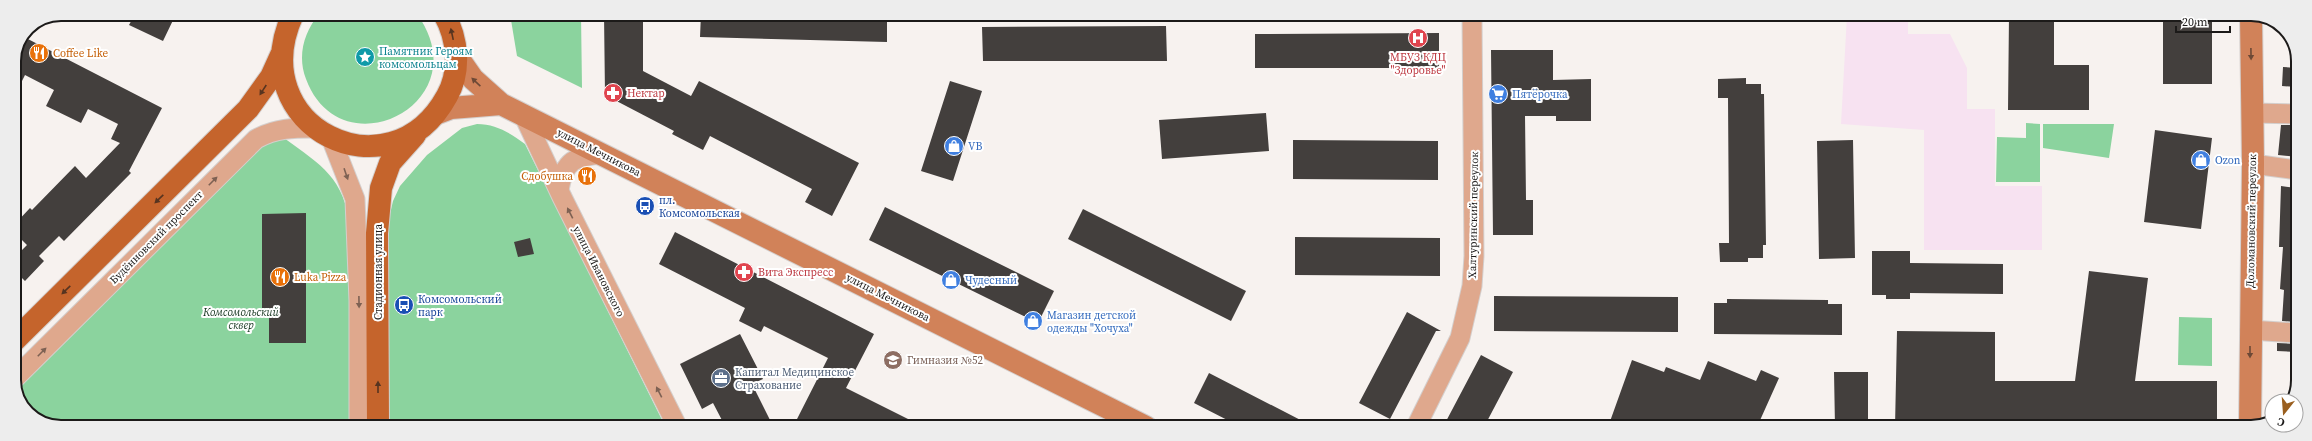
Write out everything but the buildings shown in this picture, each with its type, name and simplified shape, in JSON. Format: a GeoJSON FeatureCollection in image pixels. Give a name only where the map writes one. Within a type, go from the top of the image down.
{"type":"FeatureCollection","features":[{"type":"Feature","properties":{"kind":"main road"},"geometry":{"type":"LineString","coordinates":[[290,21],[284,33],[281,55],[282,76],[287,90],[302,116],[323,133],[347,144],[375,146],[397,142],[419,131],[438,113],[452,86],[457,56],[448,21]]}},
{"type":"Feature","properties":{"kind":"main road","name":"Доломановский переулок"},"geometry":{"type":"LineString","coordinates":[[2250,420],[2253,164],[2251,21]]}},
{"type":"Feature","properties":{"kind":"main road"},"geometry":{"type":"LineString","coordinates":[[21,334],[248,109],[271,77],[281,55]]}},
{"type":"Feature","properties":{"kind":"main road","name":"улица Мечникова"},"geometry":{"type":"LineString","coordinates":[[457,56],[473,79],[501,104],[524,114],[1132,420]]}},
{"type":"Feature","properties":{"kind":"main road","name":"улица Мечникова"},"geometry":{"type":"LineString","coordinates":[[438,113],[451,108],[501,104]]}},
{"type":"Feature","properties":{"kind":"main road","name":"Стадионная улица"},"geometry":{"type":"LineString","coordinates":[[378,420],[377,233],[381,188],[390,163],[419,131]]}},
{"type":"Feature","properties":{"kind":"street","name":"Халтуринский переулок"},"geometry":{"type":"LineString","coordinates":[[1419,420],[1460,338],[1472,286],[1474,256],[1472,21]]}},
{"type":"Feature","properties":{"kind":"street"},"geometry":{"type":"LineString","coordinates":[[2252,113],[2291,114]]}},
{"type":"Feature","properties":{"kind":"street","name":"улица Ивановского"},"geometry":{"type":"LineString","coordinates":[[524,114],[559,190],[674,420]]}},
{"type":"Feature","properties":{"kind":"street","name":"Будённовский проспект"},"geometry":{"type":"LineString","coordinates":[[21,373],[256,138],[272,131],[284,128],[323,133]]}},
{"type":"Feature","properties":{"kind":"street","name":"Стадионная улица"},"geometry":{"type":"LineString","coordinates":[[323,133],[355,200],[359,302],[359,420]]}},
{"type":"Feature","properties":{"kind":"street"},"geometry":{"type":"LineString","coordinates":[[559,190],[561,178],[570,162],[582,155],[603,154]]}},
{"type":"Feature","properties":{"kind":"street"},"geometry":{"type":"LineString","coordinates":[[2253,164],[2291,169]]}},
{"type":"Feature","properties":{"kind":"street"},"geometry":{"type":"LineString","coordinates":[[2250,330],[2291,333]]}},
{"type":"Feature","properties":{"kind":"shaded area"},"geometry":{"type":"Polygon","coordinates":[[[1847,21],[1908,21],[1908,34],[1950,34],[1967,68],[1967,109],[1995,109],[1995,186],[2042,186],[2042,250],[1924,250],[1924,130],[1841,124],[1847,21]]]}},
{"type":"Feature","properties":{"kind":"green space"},"geometry":{"type":"Polygon","coordinates":[[[314,21],[420,21],[432,46],[432,75],[419,98],[399,115],[373,123],[347,121],[323,107],[306,79],[303,70],[302,53],[309,29],[314,21]]]}},
{"type":"Feature","properties":{"kind":"green space"},"geometry":{"type":"Polygon","coordinates":[[[511,21],[581,21],[582,88],[517,56],[511,21]]]}},
{"type":"Feature","properties":{"kind":"green space"},"geometry":{"type":"Polygon","coordinates":[[[2026,123],[2040,124],[2040,182],[1996,182],[1997,137],[2026,138],[2026,123]]]}},
{"type":"Feature","properties":{"kind":"green space"},"geometry":{"type":"Polygon","coordinates":[[[477,124],[497,127],[525,144],[662,420],[389,420],[388,222],[393,201],[400,186],[427,155],[462,128],[477,124]]]}},
{"type":"Feature","properties":{"kind":"green space"},"geometry":{"type":"Polygon","coordinates":[[[2043,124],[2114,124],[2109,158],[2043,148],[2043,124]]]}},
{"type":"Feature","properties":{"kind":"green space","name":"Комсомольский сквер"},"geometry":{"type":"Polygon","coordinates":[[[284,138],[320,165],[336,184],[347,211],[350,228],[350,420],[56,420],[43,416],[33,408],[24,395],[21,384],[264,141],[284,138]]]}},
{"type":"Feature","properties":{"kind":"green space"},"geometry":{"type":"Polygon","coordinates":[[[2179,317],[2212,318],[2212,366],[2178,365],[2179,317]]]}},
{"type":"Feature","properties":{"kind":"place","name":"МБУЗ КДЦ \"Здоровье\""},"geometry":{"type":"Point","coordinates":[1418,38]}},
{"type":"Feature","properties":{"kind":"place","name":"Coffee Like"},"geometry":{"type":"Point","coordinates":[39,53]}},
{"type":"Feature","properties":{"kind":"place","name":"Памятник Героям комсомольцам"},"geometry":{"type":"Point","coordinates":[365,57]}},
{"type":"Feature","properties":{"kind":"place","name":"Нектар"},"geometry":{"type":"Point","coordinates":[613,93]}},
{"type":"Feature","properties":{"kind":"place","name":"Пятёрочка"},"geometry":{"type":"Point","coordinates":[1498,94]}},
{"type":"Feature","properties":{"kind":"place","name":"VB"},"geometry":{"type":"Point","coordinates":[954,146]}},
{"type":"Feature","properties":{"kind":"place","name":"Ozon"},"geometry":{"type":"Point","coordinates":[2201,160]}},
{"type":"Feature","properties":{"kind":"place","name":"Сдобушка"},"geometry":{"type":"Point","coordinates":[587,176]}},
{"type":"Feature","properties":{"kind":"place","name":"пл. Комсомольская"},"geometry":{"type":"Point","coordinates":[645,206]}},
{"type":"Feature","properties":{"kind":"place","name":"Вита Экспресс"},"geometry":{"type":"Point","coordinates":[744,272]}},
{"type":"Feature","properties":{"kind":"place","name":"Luka Pizza"},"geometry":{"type":"Point","coordinates":[280,277]}},
{"type":"Feature","properties":{"kind":"place","name":"Чудесный"},"geometry":{"type":"Point","coordinates":[951,280]}},
{"type":"Feature","properties":{"kind":"place","name":"Комсомольский парк"},"geometry":{"type":"Point","coordinates":[404,305]}},
{"type":"Feature","properties":{"kind":"place","name":"Магазин детской одежды \"Хочуха\""},"geometry":{"type":"Point","coordinates":[1033,321]}},
{"type":"Feature","properties":{"kind":"place","name":"Гимназия №52"},"geometry":{"type":"Point","coordinates":[893,360]}},
{"type":"Feature","properties":{"kind":"place","name":"Капитал Медицинское Страхование"},"geometry":{"type":"Point","coordinates":[721,378]}}]}
